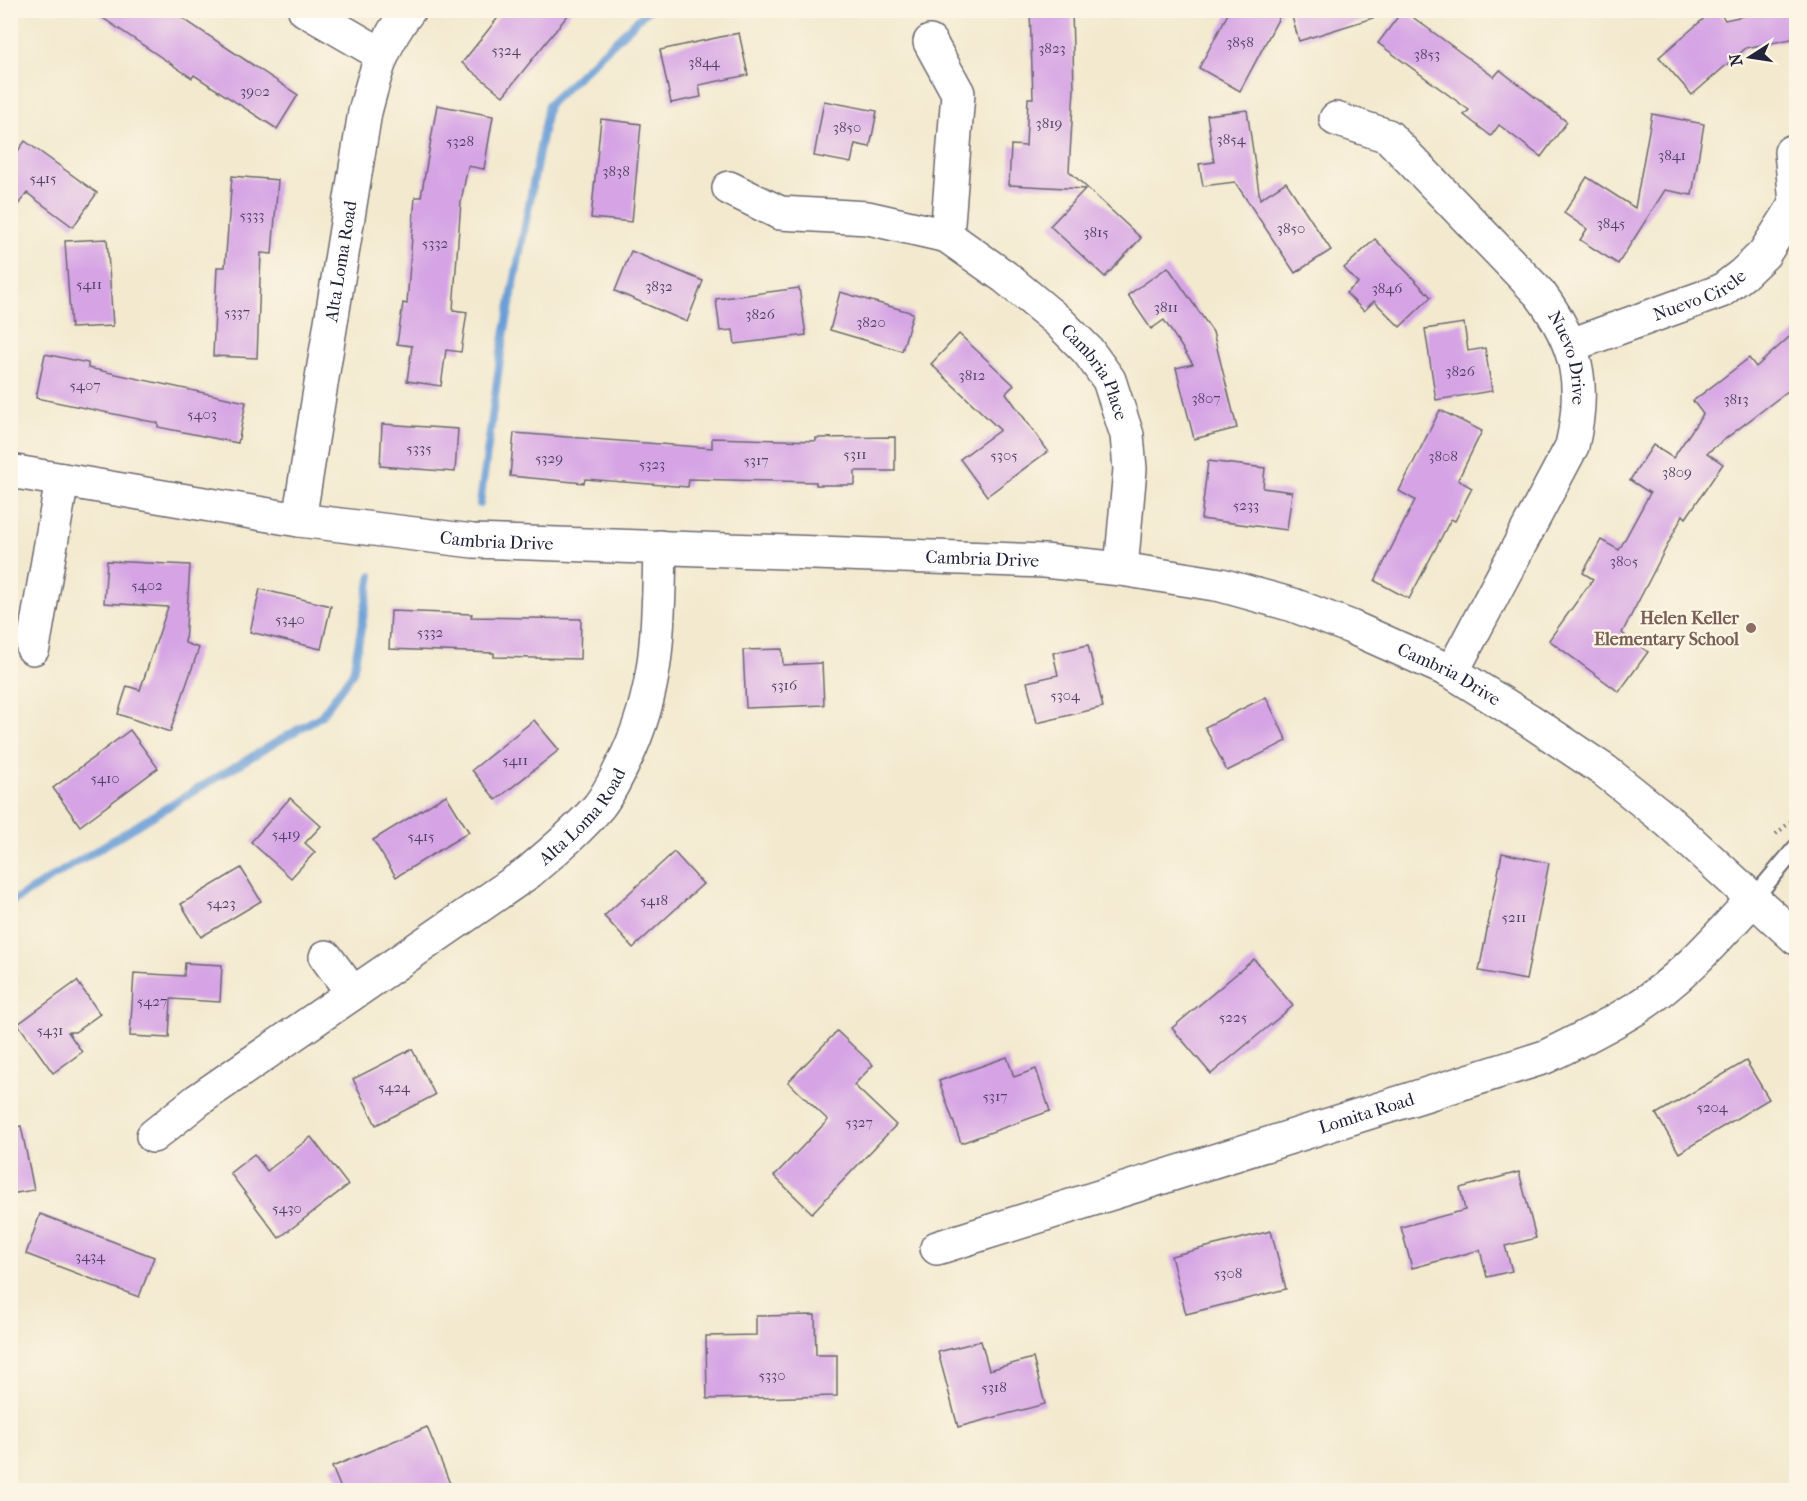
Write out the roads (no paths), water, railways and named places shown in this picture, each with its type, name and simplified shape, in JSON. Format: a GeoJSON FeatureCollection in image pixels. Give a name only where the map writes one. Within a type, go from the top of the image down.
{"type":"FeatureCollection","features":[{"type":"Feature","properties":{"kind":"street"},"geometry":{"type":"LineString","coordinates":[[305,10],[381,54]]}},
{"type":"Feature","properties":{"kind":"street","name":"Alta Loma Road"},"geometry":{"type":"LineString","coordinates":[[298,520],[365,111],[381,54],[394,28],[409,10]]}},
{"type":"Feature","properties":{"kind":"street"},"geometry":{"type":"LineString","coordinates":[[930,42],[958,93],[947,236]]}},
{"type":"Feature","properties":{"kind":"street","name":"Nuevo Drive"},"geometry":{"type":"LineString","coordinates":[[1336,119],[1388,135],[1540,294],[1558,318],[1570,345],[1577,374],[1578,420],[1572,446],[1452,672]]}},
{"type":"Feature","properties":{"kind":"street","name":"Nuevo Circle"},"geometry":{"type":"LineString","coordinates":[[1570,345],[1721,291],[1743,274],[1764,254],[1797,203],[1791,152]]}},
{"type":"Feature","properties":{"kind":"street","name":"Cambria Place"},"geometry":{"type":"LineString","coordinates":[[729,188],[780,213],[868,218],[947,236],[1005,277],[1058,321],[1088,351],[1109,380],[1126,435],[1130,469],[1121,568]]}},
{"type":"Feature","properties":{"kind":"street","name":"Cambria Drive"},"geometry":{"type":"LineString","coordinates":[[10,471],[298,520],[472,541],[1044,561],[1121,568],[1221,585],[1293,605],[1351,627],[1452,672],[1605,771],[1669,822],[1797,938]]}},
{"type":"Feature","properties":{"kind":"street"},"geometry":{"type":"LineString","coordinates":[[33,648],[62,480]]}},
{"type":"Feature","properties":{"kind":"street","name":"Alta Loma Road"},"geometry":{"type":"LineString","coordinates":[[153,1136],[198,1100],[529,872],[569,837],[599,805],[619,774],[639,732],[652,683],[658,635],[660,547]]}},
{"type":"Feature","properties":{"kind":"street","name":"Lomita Road"},"geometry":{"type":"LineString","coordinates":[[937,1248],[1545,1057],[1594,1033],[1637,1008],[1675,979],[1753,899]]}},
{"type":"Feature","properties":{"kind":"street"},"geometry":{"type":"LineString","coordinates":[[326,957],[352,992]]}},
{"type":"Feature","properties":{"kind":"lane"},"geometry":{"type":"LineString","coordinates":[[1753,899],[1797,848]]}},
{"type":"Feature","properties":{"kind":"waterway"},"geometry":{"type":"LineString","coordinates":[[480,504],[501,352],[548,105],[648,10]]}},
{"type":"Feature","properties":{"kind":"waterway"},"geometry":{"type":"LineString","coordinates":[[10,903],[321,716],[353,672],[371,576]]}},
{"type":"Feature","properties":{"kind":"place","name":"Helen Keller Elementary School"},"geometry":{"type":"Point","coordinates":[1751,628]}}]}
